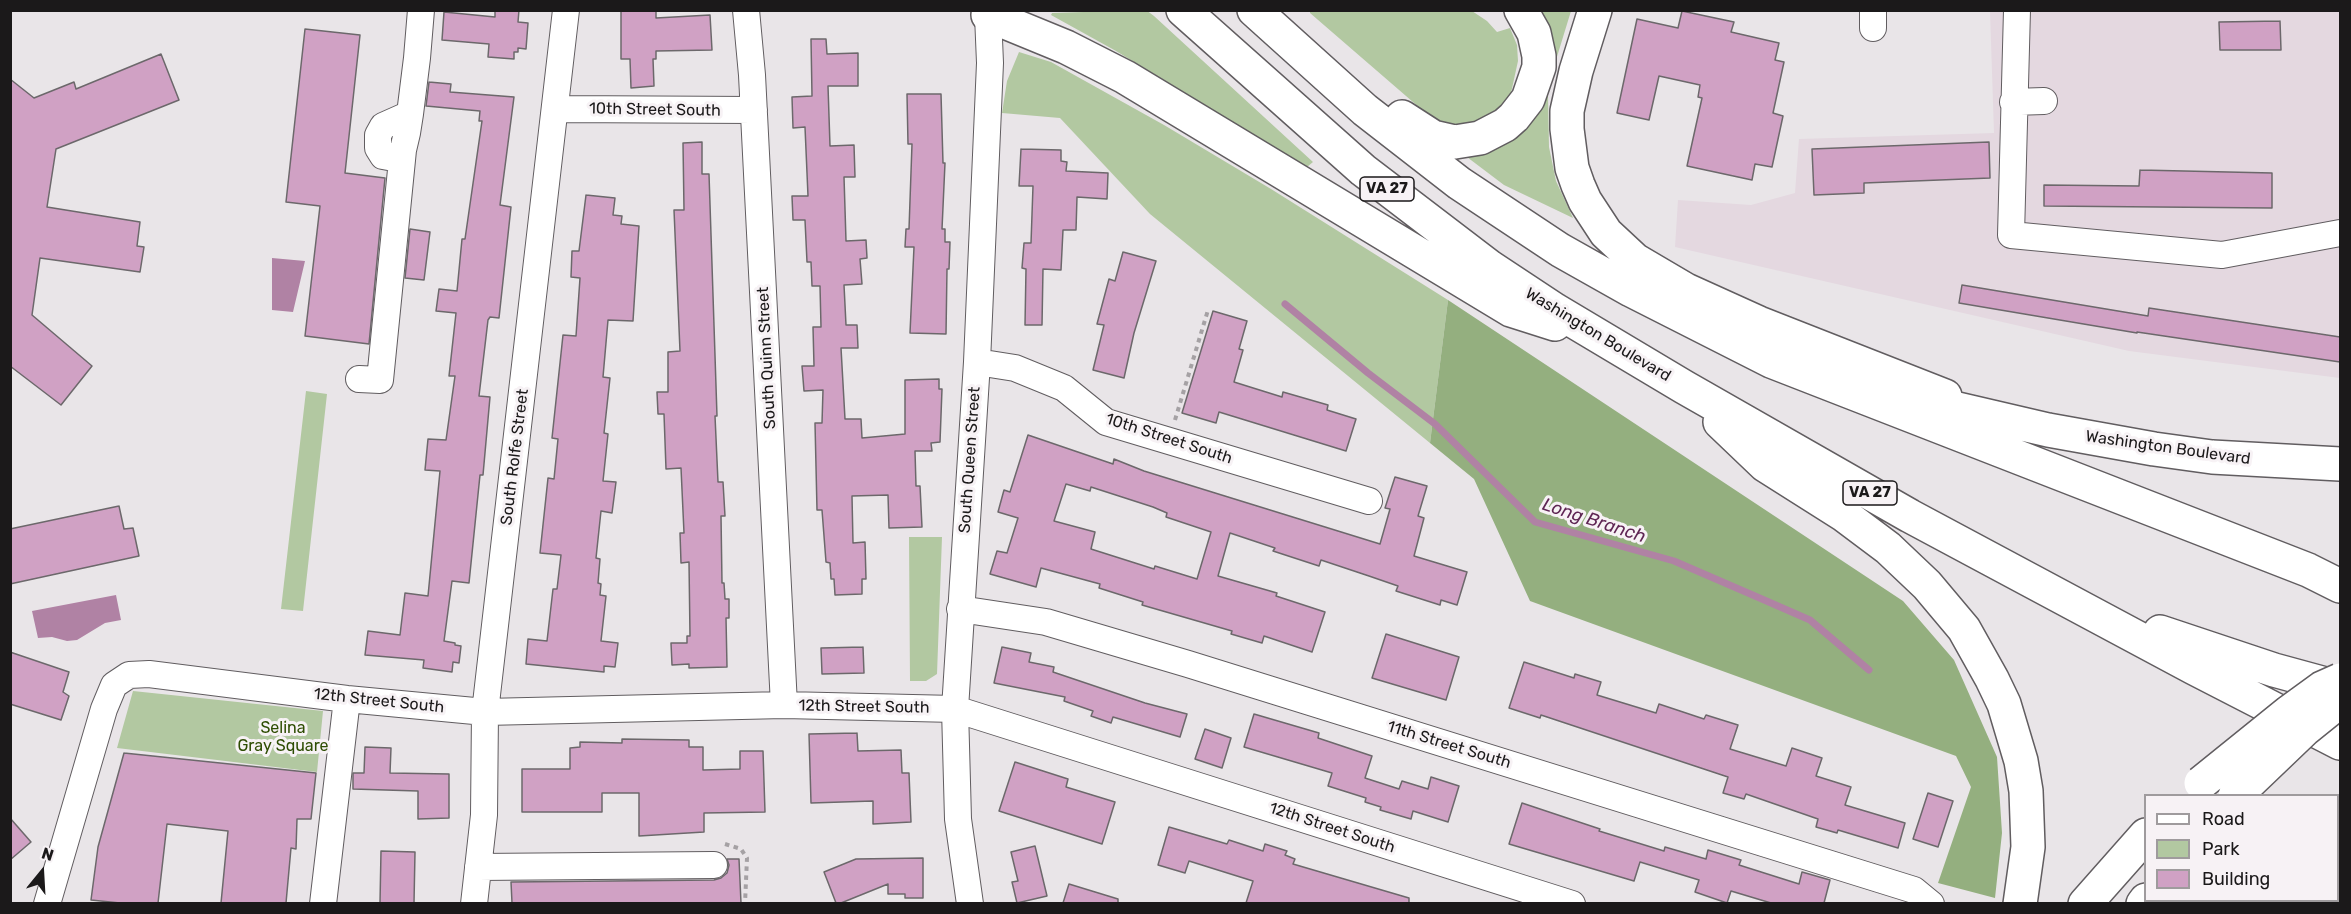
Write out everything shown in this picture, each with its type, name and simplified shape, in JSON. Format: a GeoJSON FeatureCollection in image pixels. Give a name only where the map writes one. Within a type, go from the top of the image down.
{"type":"FeatureCollection","features":[{"type":"Feature","properties":{"kind":"highway"},"geometry":{"type":"LineString","coordinates":[[1256,13],[1373,94],[1423,132],[1455,142],[1480,138],[1505,125],[1528,99],[1536,78],[1539,56],[1534,33],[1521,10]]}},
{"type":"Feature","properties":{"kind":"highway"},"geometry":{"type":"LineString","coordinates":[[1595,10],[1567,111],[1568,148],[1572,168],[1585,201],[1600,225],[1620,248],[1650,270],[1686,290],[1759,323],[1996,418]]}},
{"type":"Feature","properties":{"kind":"highway","name":"Washington Boulevard"},"geometry":{"type":"LineString","coordinates":[[1186,13],[1303,118],[1424,218],[1490,267],[1684,387],[1910,516],[2056,595]]}},
{"type":"Feature","properties":{"kind":"highway","name":"VA 27"},"geometry":{"type":"LineString","coordinates":[[1256,13],[1365,110],[1459,183],[1576,260],[1669,308],[1837,373],[1905,397],[1996,418]]}},
{"type":"Feature","properties":{"kind":"highway"},"geometry":{"type":"LineString","coordinates":[[988,15],[1066,47],[1125,77],[1511,310],[1603,339]]}},
{"type":"Feature","properties":{"kind":"highway"},"geometry":{"type":"LineString","coordinates":[[1669,308],[1771,361],[2308,570],[2340,586]]}},
{"type":"Feature","properties":{"kind":"highway"},"geometry":{"type":"LineString","coordinates":[[1684,387],[1765,465],[1844,515],[1888,548],[1927,585],[1964,629],[2004,704],[2021,761],[2026,791],[2028,847],[2020,903]]}},
{"type":"Feature","properties":{"kind":"highway","name":"Washington Boulevard"},"geometry":{"type":"LineString","coordinates":[[1996,418],[2100,441],[2212,457],[2340,464]]}},
{"type":"Feature","properties":{"kind":"highway"},"geometry":{"type":"LineString","coordinates":[[2056,595],[2340,743]]}},
{"type":"Feature","properties":{"kind":"highway","name":"VA 27"},"geometry":{"type":"LineString","coordinates":[[2056,595],[2241,659],[2340,688]]}},
{"type":"Feature","properties":{"kind":"highway"},"geometry":{"type":"LineString","coordinates":[[2194,789],[2289,712],[2322,688],[2340,680]]}},
{"type":"Feature","properties":{"kind":"highway"},"geometry":{"type":"LineString","coordinates":[[2236,794],[2304,730],[2340,701]]}},
{"type":"Feature","properties":{"kind":"highway"},"geometry":{"type":"LineString","coordinates":[[2085,903],[2144,836]]}},
{"type":"Feature","properties":{"kind":"street"},"geometry":{"type":"LineString","coordinates":[[359,379],[380,380],[403,150],[394,158],[383,156],[378,148],[378,135],[383,126],[410,114],[421,10]]}},
{"type":"Feature","properties":{"kind":"street","name":"South Rolfe Street"},"geometry":{"type":"LineString","coordinates":[[474,903],[483,815],[485,712],[566,10]]}},
{"type":"Feature","properties":{"kind":"street","name":"South Quinn Street"},"geometry":{"type":"LineString","coordinates":[[746,10],[753,75],[784,705]]}},
{"type":"Feature","properties":{"kind":"street"},"geometry":{"type":"LineString","coordinates":[[2017,10],[2011,235],[2222,255],[2340,233]]}},
{"type":"Feature","properties":{"kind":"street","name":"South Queen Street"},"geometry":{"type":"LineString","coordinates":[[970,903],[958,819],[955,709],[977,362],[990,63],[988,15]]}},
{"type":"Feature","properties":{"kind":"street"},"geometry":{"type":"LineString","coordinates":[[2013,102],[2044,101]]}},
{"type":"Feature","properties":{"kind":"street","name":"10th Street South"},"geometry":{"type":"LineString","coordinates":[[556,109],[754,110]]}},
{"type":"Feature","properties":{"kind":"street","name":"10th Street South"},"geometry":{"type":"LineString","coordinates":[[977,362],[1015,368],[1064,388],[1106,422],[1369,501]]}},
{"type":"Feature","properties":{"kind":"street","name":"11th Street South"},"geometry":{"type":"LineString","coordinates":[[960,609],[1046,622],[1188,664],[1914,890],[1931,903]]}},
{"type":"Feature","properties":{"kind":"street","name":"12th Street South"},"geometry":{"type":"LineString","coordinates":[[47,903],[104,709],[114,685],[129,675],[149,674],[347,699],[485,712],[784,705],[955,709],[1543,899],[1572,903]]}},
{"type":"Feature","properties":{"kind":"street"},"geometry":{"type":"LineString","coordinates":[[323,903],[347,699]]}},
{"type":"Feature","properties":{"kind":"street"},"geometry":{"type":"LineString","coordinates":[[478,867],[714,865]]}},
{"type":"Feature","properties":{"kind":"path"},"geometry":{"type":"LineString","coordinates":[[1174,424],[1208,310]]}},
{"type":"Feature","properties":{"kind":"shaded area"},"geometry":{"type":"Polygon","coordinates":[[[1990,11],[2340,11],[2340,378],[2129,351],[1675,247],[1678,200],[1751,205],[1795,193],[1799,139],[1994,133],[1990,11]]]}},
{"type":"Feature","properties":{"kind":"shaded area"},"geometry":{"type":"Polygon","coordinates":[[[272,258],[305,261],[293,312],[272,310],[272,258]]]}},
{"type":"Feature","properties":{"kind":"shaded area"},"geometry":{"type":"Polygon","coordinates":[[[116,595],[121,620],[105,623],[77,640],[38,638],[32,611],[116,595]]]}},
{"type":"Feature","properties":{"kind":"green space"},"geometry":{"type":"Polygon","coordinates":[[[1146,10],[1313,162],[1307,167],[1116,51],[1051,15],[1052,13],[1146,10]]]}},
{"type":"Feature","properties":{"kind":"green space"},"geometry":{"type":"Polygon","coordinates":[[[1310,10],[1472,11],[1487,21],[1497,32],[1510,28],[1517,45],[1518,61],[1511,93],[1503,105],[1490,115],[1473,122],[1455,125],[1441,123],[1428,115],[1310,13],[1310,10]]]}},
{"type":"Feature","properties":{"kind":"green space"},"geometry":{"type":"Polygon","coordinates":[[[1540,11],[1571,11],[1552,73],[1540,11]]]}},
{"type":"Feature","properties":{"kind":"green space"},"geometry":{"type":"Polygon","coordinates":[[[1019,52],[1051,62],[1164,125],[1448,300],[1430,443],[1150,214],[1060,118],[1002,113],[1007,81],[1019,52]]]}},
{"type":"Feature","properties":{"kind":"green space"},"geometry":{"type":"Polygon","coordinates":[[[1548,95],[1549,147],[1556,181],[1573,218],[1504,185],[1459,151],[1526,125],[1548,95]]]}},
{"type":"Feature","properties":{"kind":"green space"},"geometry":{"type":"Polygon","coordinates":[[[1448,300],[1903,601],[1954,660],[1997,757],[2002,833],[1995,898],[1938,883],[1971,787],[1956,756],[1530,601],[1474,479],[1430,443],[1448,300]]]}},
{"type":"Feature","properties":{"kind":"green space"},"geometry":{"type":"Polygon","coordinates":[[[306,391],[327,394],[303,611],[281,609],[306,391]]]}},
{"type":"Feature","properties":{"kind":"green space"},"geometry":{"type":"Polygon","coordinates":[[[909,537],[942,537],[937,674],[926,681],[910,681],[909,537]]]}},
{"type":"Feature","properties":{"kind":"green space","name":"Selina Gray Square"},"geometry":{"type":"Polygon","coordinates":[[[133,691],[323,711],[317,772],[117,748],[133,691]]]}},
{"type":"Feature","properties":{"kind":"building"},"geometry":{"type":"Polygon","coordinates":[[[495,10],[519,10],[518,22],[528,23],[526,49],[518,48],[518,52],[514,52],[514,59],[488,57],[489,44],[442,40],[444,12],[495,17],[495,10]]]}},
{"type":"Feature","properties":{"kind":"building"},"geometry":{"type":"Polygon","coordinates":[[[621,10],[656,10],[656,18],[710,15],[712,50],[656,51],[656,59],[653,59],[654,86],[631,88],[630,59],[621,59],[621,10]]]}},
{"type":"Feature","properties":{"kind":"building"},"geometry":{"type":"Polygon","coordinates":[[[1682,11],[1734,22],[1731,32],[1779,43],[1775,60],[1784,62],[1773,113],[1783,116],[1772,167],[1755,164],[1752,180],[1687,166],[1702,98],[1698,97],[1700,85],[1659,76],[1649,120],[1617,113],[1637,19],[1678,28],[1682,11]]]}},
{"type":"Feature","properties":{"kind":"building"},"geometry":{"type":"Polygon","coordinates":[[[2280,21],[2281,50],[2220,50],[2219,22],[2280,21]]]}},
{"type":"Feature","properties":{"kind":"building"},"geometry":{"type":"Polygon","coordinates":[[[305,29],[360,35],[345,173],[385,178],[369,344],[305,336],[320,206],[286,202],[305,29]]]}},
{"type":"Feature","properties":{"kind":"building"},"geometry":{"type":"Polygon","coordinates":[[[811,39],[826,39],[827,54],[858,53],[858,86],[828,86],[830,146],[854,145],[855,177],[844,177],[846,241],[866,240],[867,258],[860,259],[862,284],[844,285],[846,325],[857,325],[858,348],[841,348],[845,419],[861,419],[862,438],[905,434],[905,380],[939,379],[939,389],[942,389],[940,442],[931,443],[932,451],[915,451],[916,486],[920,486],[922,527],[889,528],[888,495],[852,496],[853,543],[865,542],[866,579],[862,579],[862,594],[835,595],[830,563],[826,562],[822,510],[817,510],[815,423],[822,423],[823,390],[804,391],[802,366],[814,366],[813,327],[821,327],[820,286],[812,286],[811,262],[807,262],[805,220],[793,220],[792,196],[808,196],[805,127],[793,128],[792,97],[812,96],[811,39]]]}},
{"type":"Feature","properties":{"kind":"building"},"geometry":{"type":"Polygon","coordinates":[[[161,54],[179,100],[56,149],[47,207],[140,222],[137,246],[144,247],[140,272],[40,258],[32,315],[92,366],[61,405],[10,366],[10,79],[34,98],[74,82],[76,89],[161,54]]]}},
{"type":"Feature","properties":{"kind":"building"},"geometry":{"type":"Polygon","coordinates":[[[429,82],[451,84],[450,92],[514,97],[500,205],[511,207],[499,318],[490,317],[488,320],[479,396],[490,397],[483,475],[480,475],[469,583],[452,581],[444,641],[461,646],[459,663],[453,662],[452,672],[423,668],[424,660],[365,655],[368,631],[400,635],[405,593],[428,596],[440,471],[425,470],[428,439],[446,440],[455,376],[449,376],[456,313],[436,311],[439,289],[457,291],[462,239],[465,239],[482,121],[479,121],[480,111],[426,106],[429,82]]]}},
{"type":"Feature","properties":{"kind":"building"},"geometry":{"type":"Polygon","coordinates":[[[907,94],[941,94],[943,163],[945,163],[942,229],[945,229],[945,242],[950,242],[949,269],[947,269],[946,334],[910,333],[914,247],[905,247],[906,229],[909,229],[912,144],[908,144],[907,94]]]}},
{"type":"Feature","properties":{"kind":"building"},"geometry":{"type":"Polygon","coordinates":[[[702,142],[702,174],[709,174],[718,482],[723,482],[725,516],[721,516],[722,583],[724,583],[725,599],[729,599],[729,618],[726,618],[727,667],[689,668],[689,664],[672,665],[671,643],[687,643],[687,636],[690,636],[689,562],[681,563],[680,533],[684,533],[681,468],[666,469],[664,414],[658,414],[657,392],[668,392],[668,352],[680,351],[674,210],[684,210],[683,143],[702,142]]]}},
{"type":"Feature","properties":{"kind":"building"},"geometry":{"type":"Polygon","coordinates":[[[1989,142],[1990,178],[1864,183],[1864,193],[1814,195],[1812,149],[1989,142]]]}},
{"type":"Feature","properties":{"kind":"building"},"geometry":{"type":"Polygon","coordinates":[[[1021,149],[1061,150],[1061,161],[1067,162],[1066,171],[1108,173],[1107,199],[1077,197],[1076,230],[1063,230],[1061,270],[1043,269],[1042,325],[1025,325],[1026,269],[1022,268],[1024,243],[1031,243],[1033,186],[1019,186],[1021,149]]]}},
{"type":"Feature","properties":{"kind":"building"},"geometry":{"type":"Polygon","coordinates":[[[2140,170],[2272,173],[2272,208],[2044,206],[2044,185],[2139,186],[2140,170]]]}},
{"type":"Feature","properties":{"kind":"building"},"geometry":{"type":"Polygon","coordinates":[[[586,195],[615,198],[613,215],[622,216],[621,224],[639,226],[633,321],[608,320],[603,377],[610,378],[604,433],[608,434],[603,481],[616,482],[612,513],[601,511],[596,558],[600,559],[598,583],[601,584],[600,595],[606,596],[601,641],[618,643],[615,667],[604,666],[604,672],[526,664],[528,639],[547,641],[553,589],[557,589],[561,555],[540,553],[548,478],[554,479],[558,439],[552,438],[563,335],[576,336],[580,278],[571,277],[572,251],[579,251],[586,195]]]}},
{"type":"Feature","properties":{"kind":"building"},"geometry":{"type":"Polygon","coordinates":[[[410,229],[430,232],[424,280],[405,278],[410,229]]]}},
{"type":"Feature","properties":{"kind":"building"},"geometry":{"type":"Polygon","coordinates":[[[1123,252],[1156,261],[1134,333],[1124,378],[1093,370],[1104,325],[1097,324],[1109,279],[1115,281],[1123,252]]]}},
{"type":"Feature","properties":{"kind":"building"},"geometry":{"type":"Polygon","coordinates":[[[1962,285],[2148,316],[2149,308],[2340,337],[2340,362],[2137,333],[1959,303],[1962,285]]]}},
{"type":"Feature","properties":{"kind":"building"},"geometry":{"type":"Polygon","coordinates":[[[1213,311],[1247,321],[1239,349],[1243,350],[1234,382],[1282,397],[1283,392],[1328,405],[1327,410],[1356,419],[1346,451],[1219,412],[1216,423],[1182,413],[1213,311]]]}},
{"type":"Feature","properties":{"kind":"building"},"geometry":{"type":"Polygon","coordinates":[[[1028,435],[1113,464],[1114,459],[1144,471],[1380,544],[1390,509],[1385,508],[1395,477],[1427,486],[1418,516],[1424,518],[1414,556],[1467,572],[1457,605],[1441,600],[1440,605],[1396,591],[1398,586],[1369,576],[1321,560],[1319,566],[1273,551],[1275,548],[1230,533],[1218,576],[1277,593],[1276,596],[1325,612],[1312,652],[1264,636],[1262,643],[1231,634],[1232,631],[1142,605],[1143,602],[1099,588],[1100,584],[1041,568],[1036,587],[990,574],[997,551],[1007,553],[1018,518],[998,512],[1004,490],[1010,492],[1028,435]],[[1066,484],[1054,521],[1095,532],[1091,549],[1154,569],[1155,566],[1197,579],[1211,532],[1166,517],[1167,513],[1153,507],[1091,487],[1090,491],[1066,484]]]}},
{"type":"Feature","properties":{"kind":"building"},"geometry":{"type":"Polygon","coordinates":[[[119,506],[124,529],[133,528],[139,556],[10,584],[10,529],[119,506]]]}},
{"type":"Feature","properties":{"kind":"building"},"geometry":{"type":"Polygon","coordinates":[[[1386,634],[1459,657],[1446,700],[1372,678],[1386,634]]]}},
{"type":"Feature","properties":{"kind":"building"},"geometry":{"type":"Polygon","coordinates":[[[863,647],[864,673],[822,674],[821,648],[863,647]]]}},
{"type":"Feature","properties":{"kind":"building"},"geometry":{"type":"Polygon","coordinates":[[[1002,647],[1031,653],[1029,662],[1054,667],[1053,672],[1145,703],[1187,714],[1180,737],[1113,717],[1111,723],[1091,716],[1093,711],[1064,701],[1065,697],[994,683],[1002,647]]]}},
{"type":"Feature","properties":{"kind":"building"},"geometry":{"type":"Polygon","coordinates":[[[10,652],[69,672],[63,692],[69,696],[61,720],[10,704],[10,652]]]}},
{"type":"Feature","properties":{"kind":"building"},"geometry":{"type":"Polygon","coordinates":[[[1524,662],[1574,678],[1575,674],[1601,682],[1597,695],[1656,713],[1659,704],[1704,719],[1706,715],[1738,725],[1730,749],[1786,766],[1792,748],[1822,758],[1816,776],[1851,787],[1845,805],[1905,823],[1898,848],[1838,830],[1837,833],[1816,827],[1818,819],[1746,794],[1744,799],[1723,793],[1728,777],[1541,715],[1540,718],[1509,708],[1524,662]]]}},
{"type":"Feature","properties":{"kind":"building"},"geometry":{"type":"Polygon","coordinates":[[[1254,714],[1319,733],[1318,738],[1372,756],[1365,778],[1399,789],[1402,781],[1428,789],[1431,777],[1459,786],[1448,822],[1413,811],[1411,819],[1380,810],[1381,807],[1365,802],[1366,798],[1328,786],[1332,773],[1244,747],[1254,714]]]}},
{"type":"Feature","properties":{"kind":"building"},"geometry":{"type":"Polygon","coordinates":[[[1205,729],[1231,738],[1222,768],[1195,759],[1205,729]]]}},
{"type":"Feature","properties":{"kind":"building"},"geometry":{"type":"Polygon","coordinates":[[[857,733],[858,751],[901,750],[902,773],[909,773],[911,822],[873,824],[873,801],[811,803],[809,734],[857,733]]]}},
{"type":"Feature","properties":{"kind":"building"},"geometry":{"type":"Polygon","coordinates":[[[622,739],[689,740],[689,747],[703,747],[703,770],[740,769],[740,751],[763,751],[765,812],[704,813],[704,832],[639,836],[639,793],[602,793],[602,812],[522,812],[522,769],[570,769],[570,748],[580,747],[580,742],[622,743],[622,739]]]}},
{"type":"Feature","properties":{"kind":"building"},"geometry":{"type":"Polygon","coordinates":[[[365,747],[391,748],[390,773],[449,774],[449,818],[418,819],[418,791],[353,789],[353,773],[364,773],[365,747]]]}},
{"type":"Feature","properties":{"kind":"building"},"geometry":{"type":"Polygon","coordinates":[[[124,753],[316,773],[311,819],[297,819],[296,849],[291,848],[286,903],[221,903],[228,831],[167,824],[158,903],[91,900],[98,847],[124,753]]]}},
{"type":"Feature","properties":{"kind":"building"},"geometry":{"type":"Polygon","coordinates":[[[1015,762],[1068,779],[1066,787],[1115,802],[1102,844],[999,811],[1015,762]]]}},
{"type":"Feature","properties":{"kind":"building"},"geometry":{"type":"Polygon","coordinates":[[[1928,793],[1953,801],[1938,847],[1913,839],[1928,793]]]}},
{"type":"Feature","properties":{"kind":"building"},"geometry":{"type":"Polygon","coordinates":[[[1522,803],[1600,829],[1599,831],[1664,851],[1665,847],[1706,859],[1708,850],[1741,860],[1739,865],[1799,884],[1802,872],[1830,880],[1824,903],[1771,903],[1731,891],[1727,903],[1695,892],[1699,880],[1640,862],[1634,881],[1509,844],[1522,803]]]}},
{"type":"Feature","properties":{"kind":"building"},"geometry":{"type":"Polygon","coordinates":[[[10,818],[31,842],[10,860],[10,818]]]}},
{"type":"Feature","properties":{"kind":"building"},"geometry":{"type":"Polygon","coordinates":[[[1169,827],[1227,844],[1229,840],[1263,851],[1265,844],[1287,851],[1285,855],[1295,859],[1293,864],[1409,898],[1409,903],[1246,903],[1253,881],[1189,861],[1185,873],[1158,865],[1169,827]]]}},
{"type":"Feature","properties":{"kind":"building"},"geometry":{"type":"Polygon","coordinates":[[[1035,846],[1047,896],[1017,903],[1012,882],[1018,881],[1011,852],[1035,846]]]}},
{"type":"Feature","properties":{"kind":"building"},"geometry":{"type":"Polygon","coordinates":[[[381,851],[415,852],[414,903],[380,903],[381,851]]]}},
{"type":"Feature","properties":{"kind":"building"},"geometry":{"type":"Polygon","coordinates":[[[923,858],[923,898],[905,898],[905,894],[888,894],[888,884],[836,903],[824,872],[856,859],[923,858]]]}},
{"type":"Feature","properties":{"kind":"building"},"geometry":{"type":"Polygon","coordinates":[[[727,859],[739,859],[741,903],[512,903],[511,882],[714,880],[727,873],[729,865],[727,859]]]}},
{"type":"Feature","properties":{"kind":"building"},"geometry":{"type":"Polygon","coordinates":[[[1069,884],[1118,899],[1118,903],[1063,903],[1069,884]]]}},
{"type":"Feature","properties":{"kind":"waterway","name":"Long Branch"},"geometry":{"type":"LineString","coordinates":[[1285,304],[1368,373],[1435,424],[1535,522],[1674,561],[1810,620],[1869,670]]}}]}
